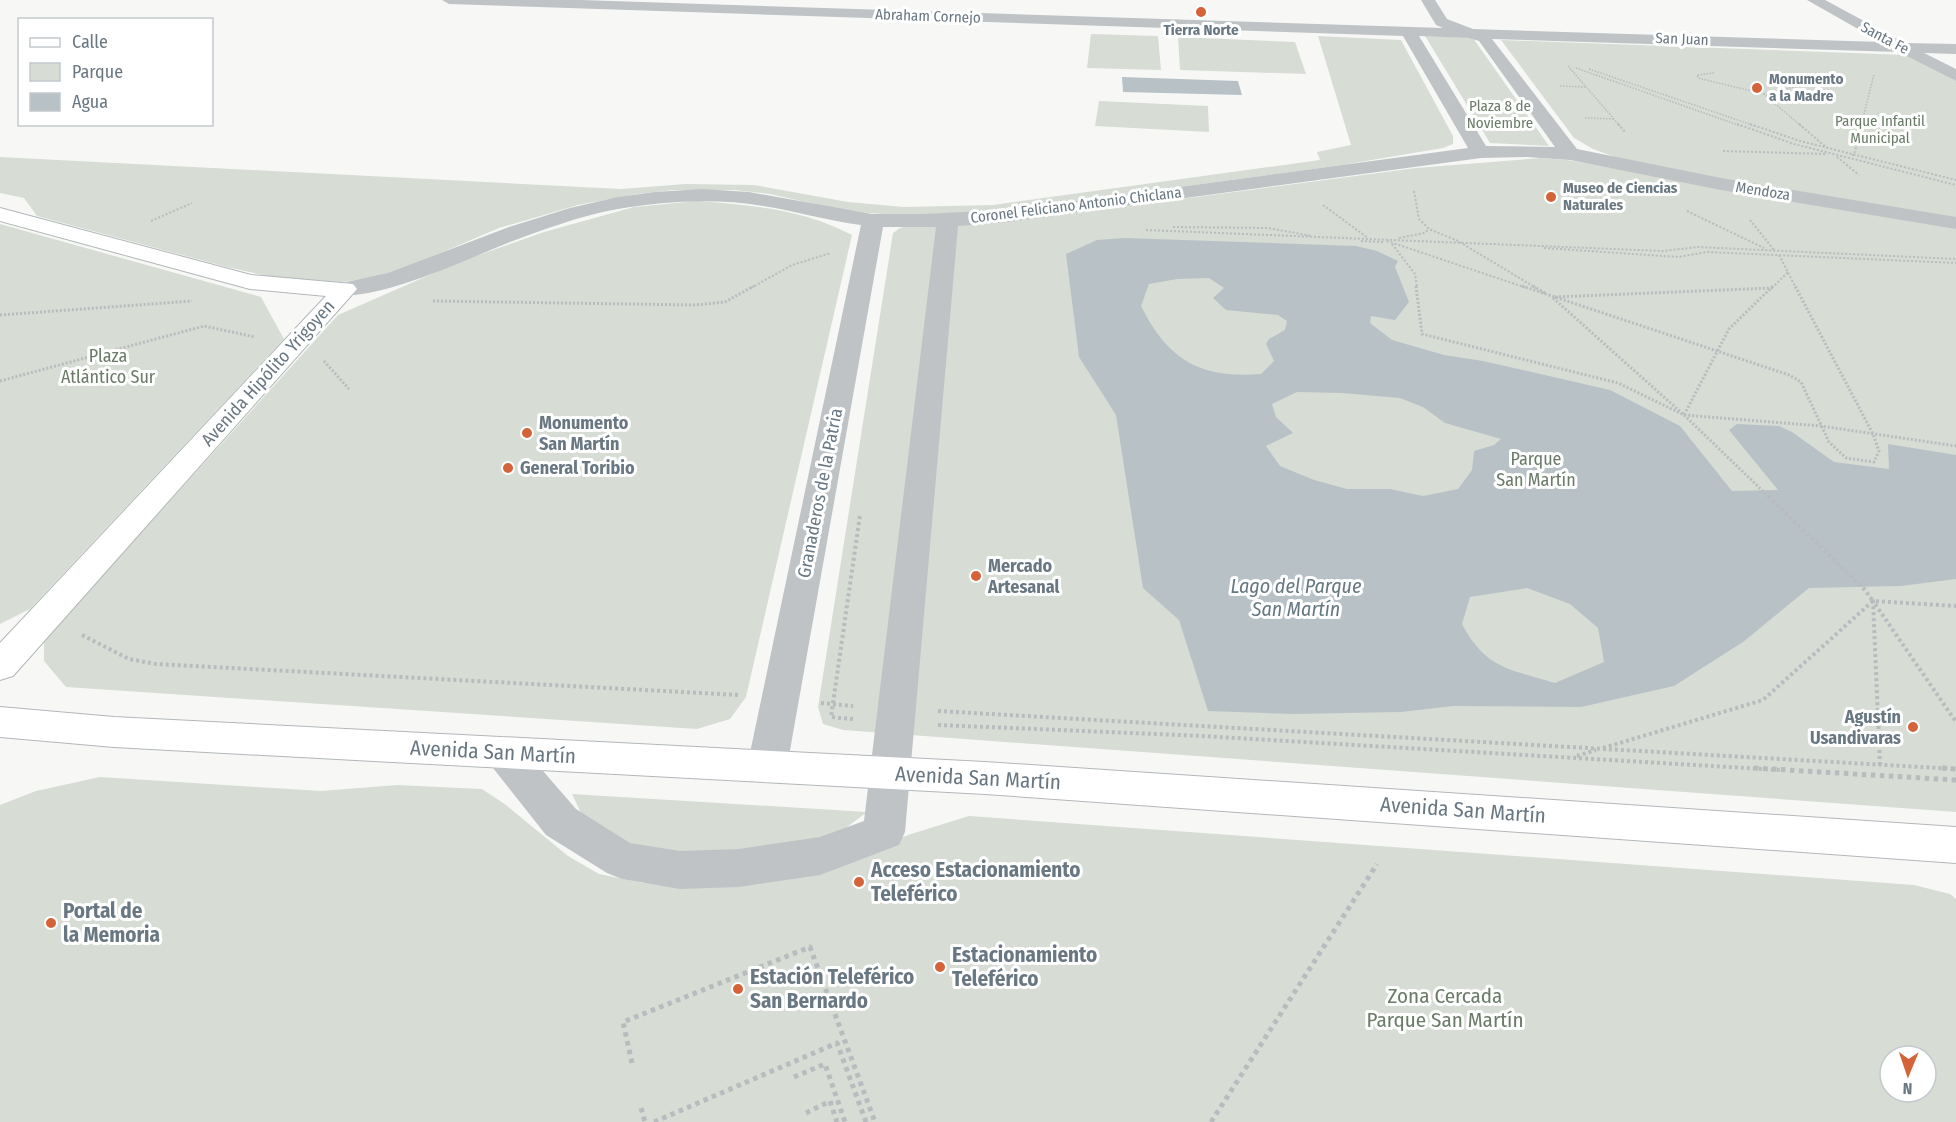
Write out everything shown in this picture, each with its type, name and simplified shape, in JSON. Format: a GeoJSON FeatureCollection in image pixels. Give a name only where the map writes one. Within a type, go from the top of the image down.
{"type":"FeatureCollection","features":[{"type":"Feature","properties":{"kind":"main road","name":"Avenida Hipólito Yrigoyen"},"geometry":{"type":"LineString","coordinates":[[0,214],[250,282],[299,288],[345,289]]}},
{"type":"Feature","properties":{"kind":"main road","name":"Avenida Hipólito Yrigoyen"},"geometry":{"type":"LineString","coordinates":[[0,666],[345,289]]}},
{"type":"Feature","properties":{"kind":"main road","name":"Avenida San Martín"},"geometry":{"type":"LineString","coordinates":[[0,722],[114,732],[891,773],[1956,845]]}},
{"type":"Feature","properties":{"kind":"street","name":"Abraham Cornejo"},"geometry":{"type":"LineString","coordinates":[[448,0],[809,6],[1012,19],[1408,31]]}},
{"type":"Feature","properties":{"kind":"street"},"geometry":{"type":"LineString","coordinates":[[1012,19],[1018,0]]}},
{"type":"Feature","properties":{"kind":"street"},"geometry":{"type":"LineString","coordinates":[[1428,0],[1441,22],[1484,38],[1570,154]]}},
{"type":"Feature","properties":{"kind":"street","name":"Santa Fe"},"geometry":{"type":"LineString","coordinates":[[1814,0],[1956,76]]}},
{"type":"Feature","properties":{"kind":"street"},"geometry":{"type":"LineString","coordinates":[[1408,31],[1471,139],[1481,152]]}},
{"type":"Feature","properties":{"kind":"street","name":"San Juan"},"geometry":{"type":"LineString","coordinates":[[1408,31],[1956,49]]}},
{"type":"Feature","properties":{"kind":"street","name":"Coronel Feliciano Antonio Chiclana"},"geometry":{"type":"LineString","coordinates":[[345,289],[393,281],[509,234],[636,200],[682,196],[765,200],[830,215],[873,220],[948,220],[1020,214],[1481,152],[1570,154]]}},
{"type":"Feature","properties":{"kind":"street","name":"Mendoza"},"geometry":{"type":"LineString","coordinates":[[1570,154],[1721,184],[1956,223]]}},
{"type":"Feature","properties":{"kind":"street","name":"Granaderos de la Patria"},"geometry":{"type":"LineString","coordinates":[[767,767],[873,220]]}},
{"type":"Feature","properties":{"kind":"street"},"geometry":{"type":"LineString","coordinates":[[503,752],[561,822],[622,860],[680,870],[739,868],[820,856],[884,832],[948,220]]}},
{"type":"Feature","properties":{"kind":"path"},"geometry":{"type":"LineString","coordinates":[[1573,63],[1789,138],[1956,180]]}},
{"type":"Feature","properties":{"kind":"path"},"geometry":{"type":"LineString","coordinates":[[1567,65],[1784,141],[1956,185]]}},
{"type":"Feature","properties":{"kind":"path"},"geometry":{"type":"LineString","coordinates":[[1854,155],[1876,68]]}},
{"type":"Feature","properties":{"kind":"path"},"geometry":{"type":"LineString","coordinates":[[1718,73],[1696,75],[1698,78],[1721,85],[1764,94],[1844,75]]}},
{"type":"Feature","properties":{"kind":"path"},"geometry":{"type":"LineString","coordinates":[[1762,74],[1788,78],[1801,85]]}},
{"type":"Feature","properties":{"kind":"path"},"geometry":{"type":"LineString","coordinates":[[1764,94],[1905,215]]}},
{"type":"Feature","properties":{"kind":"path"},"geometry":{"type":"LineString","coordinates":[[1720,151],[1854,155]]}},
{"type":"Feature","properties":{"kind":"path"},"geometry":{"type":"LineString","coordinates":[[1390,240],[1552,297],[1789,375],[1801,382],[1829,442],[1846,458],[1874,462],[1879,451],[1872,434],[1788,272],[1778,255],[1721,184]]}},
{"type":"Feature","properties":{"kind":"path"},"geometry":{"type":"LineString","coordinates":[[1414,187],[1419,219],[1429,229],[1458,241],[1552,297],[1684,415],[1864,589],[1956,722]]}},
{"type":"Feature","properties":{"kind":"path"},"geometry":{"type":"LineString","coordinates":[[1322,204],[1369,239]]}},
{"type":"Feature","properties":{"kind":"path"},"geometry":{"type":"LineString","coordinates":[[1686,210],[1778,255]]}},
{"type":"Feature","properties":{"kind":"path"},"geometry":{"type":"LineString","coordinates":[[1390,240],[1424,233],[1429,229]]}},
{"type":"Feature","properties":{"kind":"path"},"geometry":{"type":"LineString","coordinates":[[1139,230],[1663,251],[1698,247],[1773,249],[1956,259]]}},
{"type":"Feature","properties":{"kind":"path"},"geometry":{"type":"LineString","coordinates":[[1390,240],[1415,274],[1422,334],[1618,383],[1684,415],[1821,426],[1956,446]]}},
{"type":"Feature","properties":{"kind":"path"},"geometry":{"type":"LineString","coordinates":[[1684,415],[1729,329],[1788,272]]}},
{"type":"Feature","properties":{"kind":"path"},"geometry":{"type":"LineString","coordinates":[[1552,297],[1773,288]]}},
{"type":"Feature","properties":{"kind":"path"},"geometry":{"type":"LineString","coordinates":[[0,381],[204,326],[262,339]]}},
{"type":"Feature","properties":{"kind":"path"},"geometry":{"type":"LineString","coordinates":[[861,503],[831,717],[897,716],[1600,749],[1956,769]]}},
{"type":"Feature","properties":{"kind":"path"},"geometry":{"type":"LineString","coordinates":[[1572,757],[1763,700],[1874,601],[1956,606]]}},
{"type":"Feature","properties":{"kind":"path"},"geometry":{"type":"LineString","coordinates":[[1874,601],[1880,765]]}},
{"type":"Feature","properties":{"kind":"path"},"geometry":{"type":"LineString","coordinates":[[78,634],[129,659],[156,664],[702,692],[833,704],[897,716],[1956,780]]}},
{"type":"Feature","properties":{"kind":"path"},"geometry":{"type":"LineString","coordinates":[[1211,1122],[1377,864]]}},
{"type":"Feature","properties":{"kind":"path"},"geometry":{"type":"LineString","coordinates":[[632,1063],[623,1022],[810,947],[875,1122]]}},
{"type":"Feature","properties":{"kind":"path"},"geometry":{"type":"LineString","coordinates":[[654,1122],[837,1043],[866,1122]]}},
{"type":"Feature","properties":{"kind":"path"},"geometry":{"type":"LineString","coordinates":[[794,1077],[825,1064],[844,1122]]}},
{"type":"Feature","properties":{"kind":"path"},"geometry":{"type":"LineString","coordinates":[[806,1113],[830,1101],[837,1122]]}},
{"type":"Feature","properties":{"kind":"path"},"geometry":{"type":"LineString","coordinates":[[641,1108],[645,1122]]}},
{"type":"Feature","properties":{"kind":"green space"},"geometry":{"type":"Polygon","coordinates":[[[1091,34],[1158,36],[1161,70],[1087,68],[1091,34]]]}},
{"type":"Feature","properties":{"kind":"green space"},"geometry":{"type":"Polygon","coordinates":[[[1318,36],[1401,40],[1453,136],[1453,144],[1443,148],[1342,165],[986,213],[901,215],[868,213],[832,208],[770,194],[734,190],[674,190],[637,194],[578,205],[499,228],[389,275],[342,282],[272,277],[227,267],[37,216],[24,198],[0,193],[0,157],[621,189],[685,184],[754,185],[848,202],[904,207],[993,205],[1320,160],[1317,152],[1351,145],[1318,36]]]}},
{"type":"Feature","properties":{"kind":"green space","name":"Plaza 8 de Noviembre"},"geometry":{"type":"Polygon","coordinates":[[[1425,36],[1473,38],[1549,146],[1490,143],[1425,36]]]}},
{"type":"Feature","properties":{"kind":"green space"},"geometry":{"type":"Polygon","coordinates":[[[1178,37],[1295,42],[1306,74],[1180,70],[1178,37]]]}},
{"type":"Feature","properties":{"kind":"green space","name":"Parque Infantil Municipal"},"geometry":{"type":"Polygon","coordinates":[[[1501,40],[1907,55],[1956,81],[1956,218],[1718,180],[1618,158],[1593,149],[1574,138],[1501,40]]]}},
{"type":"Feature","properties":{"kind":"green space"},"geometry":{"type":"Polygon","coordinates":[[[1099,101],[1208,106],[1209,132],[1095,126],[1099,101]]]}},
{"type":"Feature","properties":{"kind":"green space","name":"Parque San Martín"},"geometry":{"type":"Polygon","coordinates":[[[1540,158],[1567,160],[1956,228],[1956,812],[843,730],[823,724],[818,707],[893,233],[900,228],[915,225],[1022,220],[1416,168],[1540,158]]]}},
{"type":"Feature","properties":{"kind":"green space"},"geometry":{"type":"Polygon","coordinates":[[[697,201],[757,207],[796,214],[834,226],[852,235],[746,697],[730,719],[697,729],[66,687],[44,661],[44,640],[338,315],[459,262],[544,232],[634,207],[697,201]]]}},
{"type":"Feature","properties":{"kind":"green space","name":"Plaza Atlántico Sur"},"geometry":{"type":"Polygon","coordinates":[[[0,224],[261,297],[284,339],[30,609],[0,624],[0,224]]]}},
{"type":"Feature","properties":{"kind":"green space","name":"Zona Cercada Parque San Martín"},"geometry":{"type":"Polygon","coordinates":[[[100,777],[321,791],[397,785],[482,789],[506,805],[568,856],[599,874],[643,883],[688,885],[848,857],[969,816],[1914,885],[1950,894],[1956,899],[1956,1122],[0,1122],[0,805],[36,791],[100,777]]]}},
{"type":"Feature","properties":{"kind":"green space"},"geometry":{"type":"Polygon","coordinates":[[[572,794],[867,812],[835,836],[785,852],[645,853],[581,813],[572,794]]]}},
{"type":"Feature","properties":{"kind":"water"},"geometry":{"type":"Polygon","coordinates":[[[1122,77],[1238,81],[1242,95],[1123,92],[1122,77]]]}},
{"type":"Feature","properties":{"kind":"water","name":"Lago del Parque San Martín"},"geometry":{"type":"Polygon","coordinates":[[[1124,238],[1356,246],[1377,251],[1398,261],[1395,267],[1409,302],[1395,320],[1371,316],[1370,323],[1392,340],[1444,355],[1483,361],[1610,390],[1680,426],[1732,491],[1778,490],[1729,430],[1737,424],[1779,426],[1792,432],[1834,462],[1889,469],[1888,444],[1956,455],[1956,579],[1901,586],[1809,588],[1743,642],[1674,686],[1581,707],[1453,706],[1401,712],[1294,714],[1208,711],[1179,620],[1143,588],[1116,415],[1079,357],[1066,254],[1097,240],[1124,238]],[[1209,278],[1177,279],[1149,284],[1141,306],[1151,325],[1163,340],[1175,353],[1188,362],[1220,373],[1261,374],[1274,361],[1266,344],[1269,339],[1285,330],[1287,321],[1278,315],[1226,310],[1213,298],[1224,288],[1209,278]],[[1297,392],[1272,404],[1276,417],[1293,433],[1266,446],[1280,466],[1314,480],[1347,489],[1390,489],[1423,496],[1458,489],[1472,470],[1474,451],[1494,445],[1501,439],[1445,423],[1423,407],[1400,398],[1297,392]],[[1527,588],[1470,597],[1462,624],[1480,650],[1500,665],[1555,683],[1604,662],[1598,628],[1570,604],[1527,588]]]}},
{"type":"Feature","properties":{"kind":"place","name":"Tierra Norte"},"geometry":{"type":"Point","coordinates":[1201,12]}},
{"type":"Feature","properties":{"kind":"place","name":"Monumento a la Madre"},"geometry":{"type":"Point","coordinates":[1757,88]}},
{"type":"Feature","properties":{"kind":"place","name":"Museo de Ciencias Naturales"},"geometry":{"type":"Point","coordinates":[1551,197]}},
{"type":"Feature","properties":{"kind":"place","name":"Monumento San Martín"},"geometry":{"type":"Point","coordinates":[527,433]}},
{"type":"Feature","properties":{"kind":"place","name":"General Toribio"},"geometry":{"type":"Point","coordinates":[508,468]}},
{"type":"Feature","properties":{"kind":"place","name":"Mercado Artesanal"},"geometry":{"type":"Point","coordinates":[976,576]}},
{"type":"Feature","properties":{"kind":"place","name":"Agustín Usandivaras"},"geometry":{"type":"Point","coordinates":[1913,727]}},
{"type":"Feature","properties":{"kind":"place","name":"Acceso Estacionamiento Teleférico"},"geometry":{"type":"Point","coordinates":[859,882]}},
{"type":"Feature","properties":{"kind":"place","name":"Portal de la Memoria"},"geometry":{"type":"Point","coordinates":[51,923]}},
{"type":"Feature","properties":{"kind":"place","name":"Estacionamiento Teleférico"},"geometry":{"type":"Point","coordinates":[940,967]}},
{"type":"Feature","properties":{"kind":"place","name":"Estación Teleférico San Bernardo"},"geometry":{"type":"Point","coordinates":[738,989]}}]}
